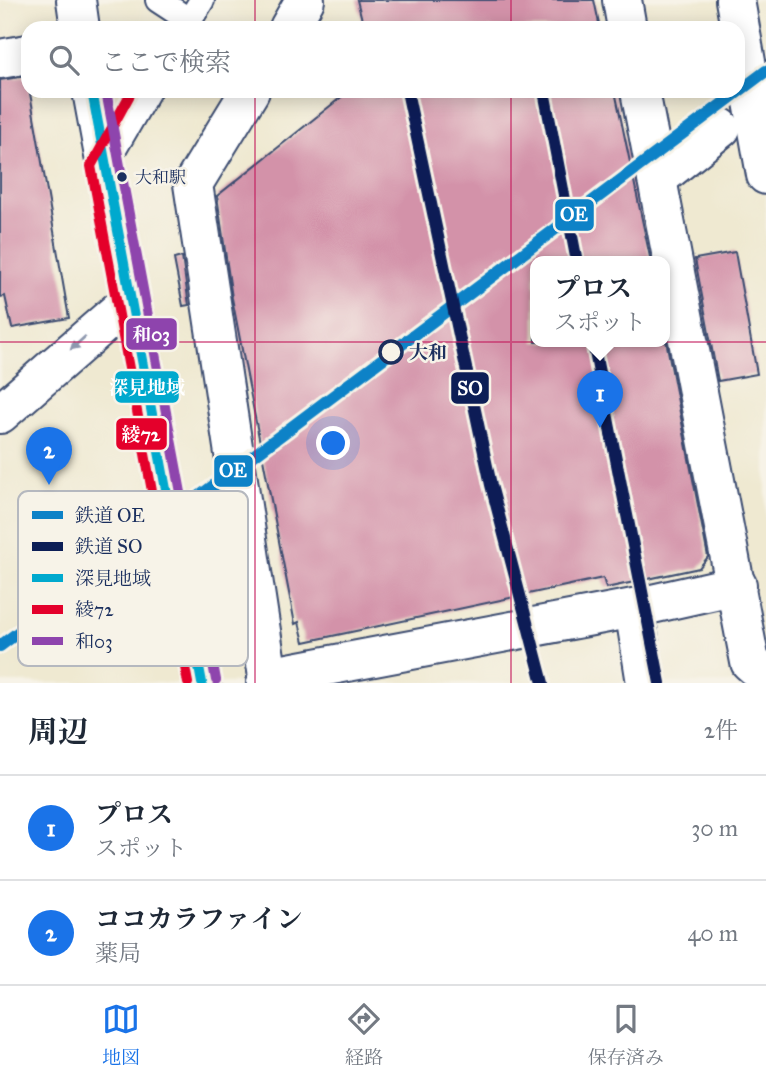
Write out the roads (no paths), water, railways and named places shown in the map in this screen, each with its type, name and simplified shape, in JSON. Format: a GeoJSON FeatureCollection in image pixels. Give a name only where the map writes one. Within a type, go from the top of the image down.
{"type":"FeatureCollection","features":[{"type":"Feature","properties":{"kind":"street"},"geometry":{"type":"LineString","coordinates":[[76,0],[79,21]]}},
{"type":"Feature","properties":{"kind":"street"},"geometry":{"type":"LineString","coordinates":[[293,21],[305,0]]}},
{"type":"Feature","properties":{"kind":"street"},"geometry":{"type":"LineString","coordinates":[[622,0],[626,21]]}},
{"type":"Feature","properties":{"kind":"street"},"geometry":{"type":"LineString","coordinates":[[735,0],[739,21]]}},
{"type":"Feature","properties":{"kind":"street"},"geometry":{"type":"LineString","coordinates":[[0,59],[21,55]]}},
{"type":"Feature","properties":{"kind":"street"},"geometry":{"type":"LineString","coordinates":[[745,57],[766,176]]}},
{"type":"Feature","properties":{"kind":"street"},"geometry":{"type":"LineString","coordinates":[[93,98],[166,491]]}},
{"type":"Feature","properties":{"kind":"street"},"geometry":{"type":"LineString","coordinates":[[239,491],[193,184],[246,98]]}},
{"type":"Feature","properties":{"kind":"street"},"geometry":{"type":"LineString","coordinates":[[641,98],[751,662],[766,677]]}},
{"type":"Feature","properties":{"kind":"street"},"geometry":{"type":"LineString","coordinates":[[657,179],[720,128]]}},
{"type":"Feature","properties":{"kind":"street"},"geometry":{"type":"LineString","coordinates":[[0,414],[131,300]]}},
{"type":"Feature","properties":{"kind":"street"},"geometry":{"type":"LineString","coordinates":[[248,553],[267,680],[634,608],[737,585]]}},
{"type":"Feature","properties":{"kind":"street"},"geometry":{"type":"LineString","coordinates":[[634,608],[646,683]]}},
{"type":"Feature","properties":{"kind":"lane"},"geometry":{"type":"LineString","coordinates":[[158,0],[192,16]]}},
{"type":"Feature","properties":{"kind":"lane"},"geometry":{"type":"LineString","coordinates":[[105,164],[144,98]]}},
{"type":"Feature","properties":{"kind":"rail line","name":"OE"},"geometry":{"type":"LineString","coordinates":[[745,87],[766,71]]}},
{"type":"Feature","properties":{"kind":"rail line","name":"SO"},"geometry":{"type":"LineString","coordinates":[[408,98],[491,485],[543,683]]}},
{"type":"Feature","properties":{"kind":"rail line","name":"SO"},"geometry":{"type":"LineString","coordinates":[[545,98],[576,256]]}},
{"type":"Feature","properties":{"kind":"rail line","name":"OE"},"geometry":{"type":"LineString","coordinates":[[206,491],[730,98]]}},
{"type":"Feature","properties":{"kind":"rail line","name":"SO"},"geometry":{"type":"LineString","coordinates":[[594,347],[660,683]]}},
{"type":"Feature","properties":{"kind":"rail line","name":"OE"},"geometry":{"type":"LineString","coordinates":[[0,646],[18,632]]}},
{"type":"Feature","properties":{"kind":"place","name":"大和駅"},"geometry":{"type":"Point","coordinates":[122,177]}},
{"type":"Feature","properties":{"kind":"place","name":"大和"},"geometry":{"type":"Point","coordinates":[391,352]}},
{"type":"Feature","properties":{"kind":"place","name":"プロス"},"geometry":{"type":"Point","coordinates":[600,428]}},
{"type":"Feature","properties":{"kind":"place","name":"ココカラファイン"},"geometry":{"type":"Point","coordinates":[49,485]}}]}
